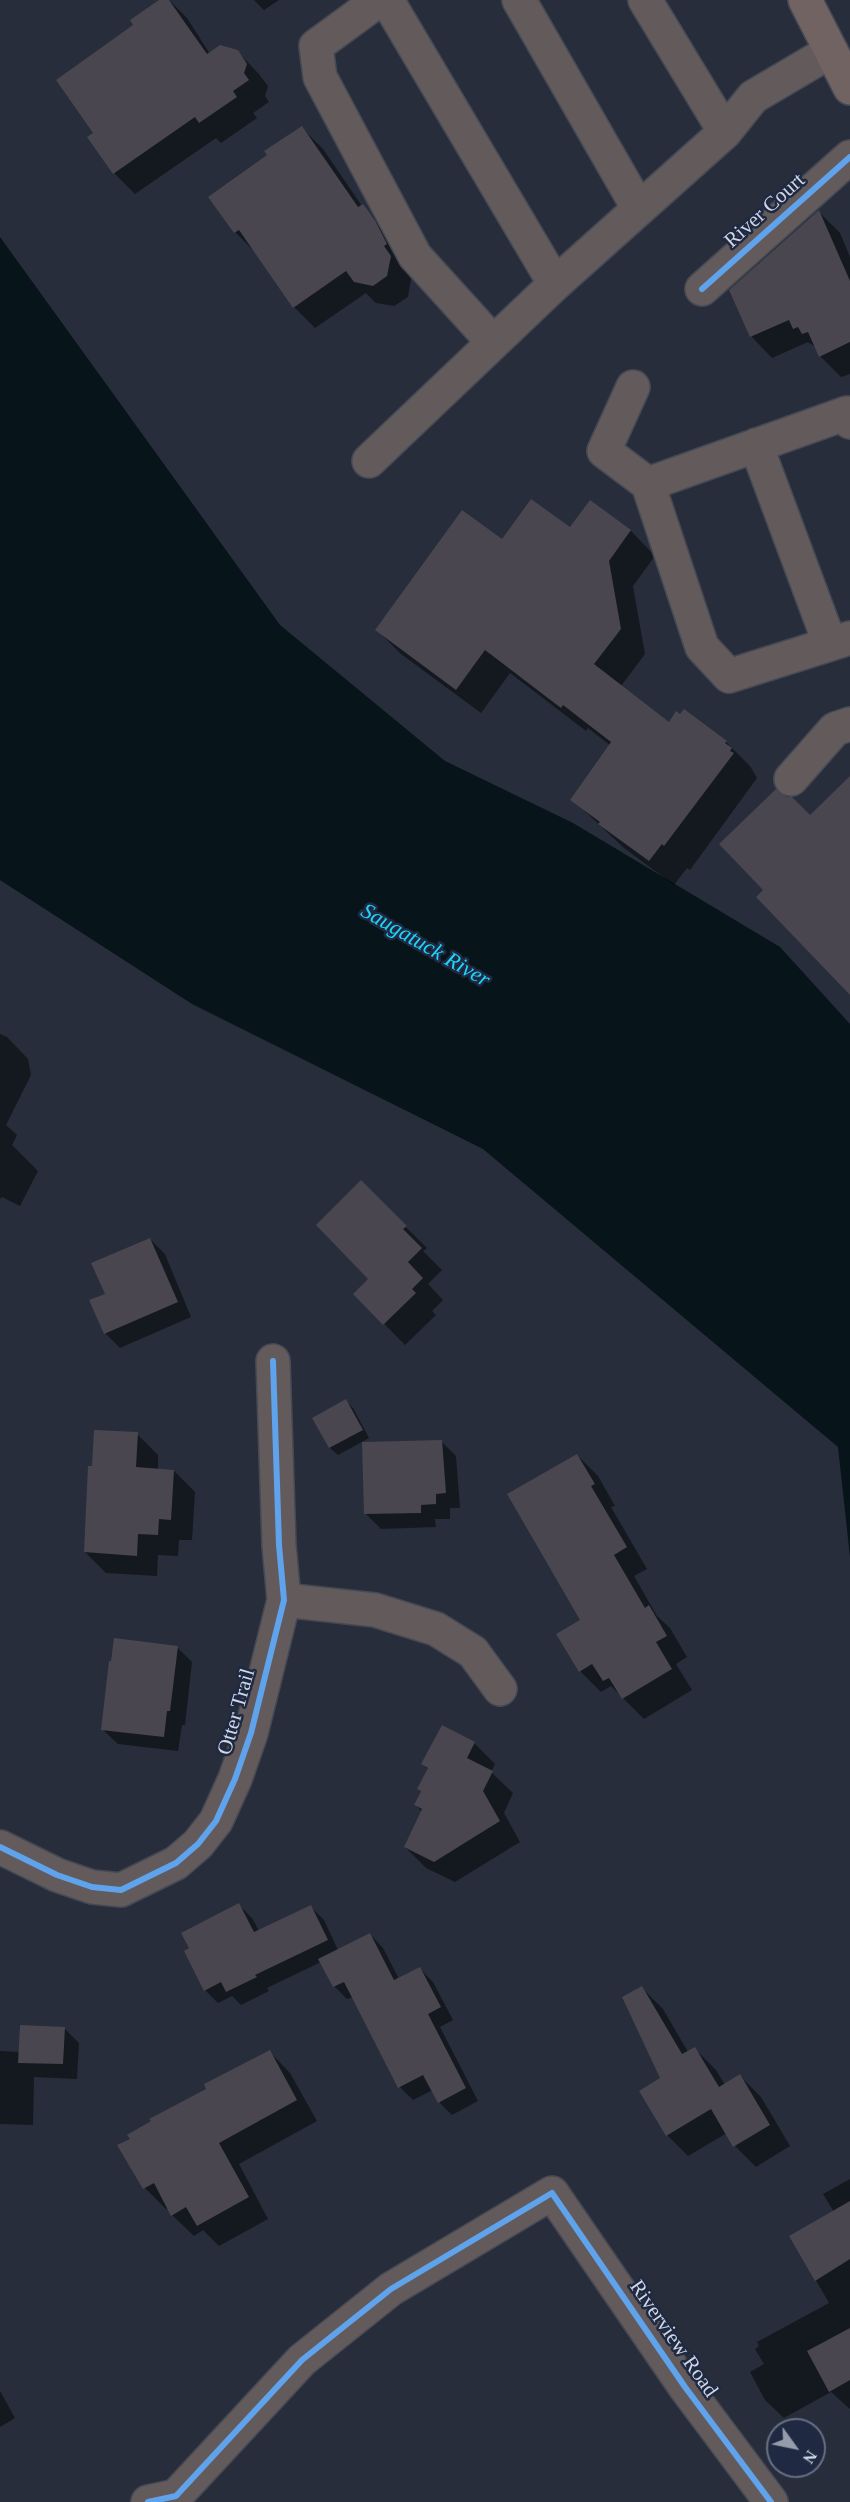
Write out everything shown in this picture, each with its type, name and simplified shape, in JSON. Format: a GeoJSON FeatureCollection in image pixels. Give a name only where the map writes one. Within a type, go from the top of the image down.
{"type":"FeatureCollection","features":[{"type":"Feature","properties":{"kind":"main road"},"geometry":{"type":"LineString","coordinates":[[805,0],[850,88]]}},
{"type":"Feature","properties":{"kind":"street"},"geometry":{"type":"LineString","coordinates":[[379,0],[316,46],[320,77],[415,256],[493,342]]}},
{"type":"Feature","properties":{"kind":"street"},"geometry":{"type":"LineString","coordinates":[[387,0],[555,284]]}},
{"type":"Feature","properties":{"kind":"street"},"geometry":{"type":"LineString","coordinates":[[519,0],[639,209]]}},
{"type":"Feature","properties":{"kind":"street"},"geometry":{"type":"LineString","coordinates":[[645,0],[725,132]]}},
{"type":"Feature","properties":{"kind":"street"},"geometry":{"type":"LineString","coordinates":[[369,461],[555,284],[725,132],[753,97],[831,51]]}},
{"type":"Feature","properties":{"kind":"street","name":"River Court"},"geometry":{"type":"LineString","coordinates":[[702,289],[850,157]]}},
{"type":"Feature","properties":{"kind":"street"},"geometry":{"type":"LineString","coordinates":[[633,387],[604,451],[648,484],[702,647],[729,676],[840,641],[756,445]]}},
{"type":"Feature","properties":{"kind":"street"},"geometry":{"type":"LineString","coordinates":[[648,484],[847,413],[850,422]]}},
{"type":"Feature","properties":{"kind":"street"},"geometry":{"type":"LineString","coordinates":[[791,779],[845,733]]}},
{"type":"Feature","properties":{"kind":"street","name":"Otter Trail"},"geometry":{"type":"LineString","coordinates":[[0,1847],[66,1878],[92,1887],[121,1890],[176,1863],[198,1844],[216,1821],[235,1779],[251,1732],[284,1600],[279,1545],[273,1361]]}},
{"type":"Feature","properties":{"kind":"street"},"geometry":{"type":"LineString","coordinates":[[284,1600],[375,1610],[436,1629],[473,1652],[500,1689]]}},
{"type":"Feature","properties":{"kind":"street","name":"Riverview Road"},"geometry":{"type":"LineString","coordinates":[[148,2502],[176,2496],[302,2360],[392,2289],[552,2193],[686,2387],[771,2502]]}},
{"type":"Feature","properties":{"kind":"water","name":"Saugatuck River"},"geometry":{"type":"Polygon","coordinates":[[[0,237],[280,625],[445,761],[573,823],[780,947],[850,1024],[850,1557],[838,1447],[483,1149],[192,1004],[0,880],[0,237]]]}},
{"type":"Feature","properties":{"kind":"building"},"geometry":{"type":"Polygon","coordinates":[[[159,0],[169,0],[207,54],[220,45],[238,50],[247,64],[244,73],[249,80],[233,91],[237,97],[199,123],[195,117],[113,174],[87,137],[93,133],[56,80],[133,25],[130,20],[159,0]]]}},
{"type":"Feature","properties":{"kind":"building"},"geometry":{"type":"Polygon","coordinates":[[[302,126],[358,207],[363,204],[375,220],[387,244],[384,246],[391,256],[387,276],[373,286],[354,282],[346,271],[293,308],[239,230],[234,233],[208,197],[267,155],[264,151],[302,126]]]}},
{"type":"Feature","properties":{"kind":"building"},"geometry":{"type":"Polygon","coordinates":[[[819,210],[850,281],[850,342],[819,357],[808,332],[802,334],[798,327],[793,329],[789,320],[750,337],[729,290],[819,210]]]}},
{"type":"Feature","properties":{"kind":"building"},"geometry":{"type":"Polygon","coordinates":[[[531,499],[570,527],[590,500],[631,530],[609,561],[621,629],[594,664],[669,722],[676,711],[680,714],[684,709],[727,741],[725,743],[732,748],[730,751],[734,753],[664,846],[662,844],[649,861],[598,824],[600,822],[570,800],[611,742],[563,705],[561,708],[485,650],[456,690],[375,630],[462,510],[502,539],[531,499]]]}},
{"type":"Feature","properties":{"kind":"building"},"geometry":{"type":"Polygon","coordinates":[[[850,776],[850,995],[756,897],[763,890],[719,844],[776,789],[787,797],[792,797],[810,815],[850,776]]]}},
{"type":"Feature","properties":{"kind":"building"},"geometry":{"type":"Polygon","coordinates":[[[361,1180],[407,1226],[403,1229],[422,1248],[408,1262],[423,1278],[412,1289],[416,1293],[383,1325],[353,1294],[368,1279],[316,1225],[361,1180]]]}},
{"type":"Feature","properties":{"kind":"building"},"geometry":{"type":"Polygon","coordinates":[[[150,1238],[178,1302],[104,1334],[89,1300],[105,1294],[91,1263],[150,1238]]]}},
{"type":"Feature","properties":{"kind":"building"},"geometry":{"type":"Polygon","coordinates":[[[346,1399],[363,1430],[329,1448],[312,1418],[346,1399]]]}},
{"type":"Feature","properties":{"kind":"building"},"geometry":{"type":"Polygon","coordinates":[[[94,1430],[138,1432],[136,1467],[174,1470],[171,1520],[159,1519],[158,1535],[138,1534],[137,1556],[84,1552],[88,1466],[92,1466],[94,1430]]]}},
{"type":"Feature","properties":{"kind":"building"},"geometry":{"type":"Polygon","coordinates":[[[442,1440],[446,1493],[436,1494],[436,1504],[421,1505],[421,1513],[364,1514],[362,1442],[442,1440]]]}},
{"type":"Feature","properties":{"kind":"building"},"geometry":{"type":"Polygon","coordinates":[[[577,1454],[595,1484],[591,1486],[627,1547],[614,1555],[645,1608],[649,1605],[667,1636],[656,1642],[672,1669],[622,1699],[609,1678],[603,1681],[592,1664],[579,1672],[556,1634],[580,1620],[507,1494],[577,1454]]]}},
{"type":"Feature","properties":{"kind":"building"},"geometry":{"type":"Polygon","coordinates":[[[114,1638],[178,1646],[170,1711],[167,1711],[164,1737],[101,1730],[114,1638]]]}},
{"type":"Feature","properties":{"kind":"building"},"geometry":{"type":"Polygon","coordinates":[[[442,1725],[475,1742],[467,1758],[493,1771],[483,1791],[500,1821],[434,1862],[404,1847],[422,1809],[414,1805],[421,1791],[417,1789],[428,1768],[421,1764],[442,1725]]]}},
{"type":"Feature","properties":{"kind":"building"},"geometry":{"type":"Polygon","coordinates":[[[239,1903],[254,1932],[311,1905],[328,1940],[255,1975],[257,1977],[226,1992],[221,1982],[204,1991],[184,1951],[189,1948],[181,1933],[239,1903]]]}},
{"type":"Feature","properties":{"kind":"building"},"geometry":{"type":"Polygon","coordinates":[[[370,1933],[394,1980],[420,1967],[441,2007],[428,2014],[466,2088],[438,2103],[423,2075],[398,2088],[344,1982],[333,1987],[318,1959],[370,1933]]]}},
{"type":"Feature","properties":{"kind":"building"},"geometry":{"type":"Polygon","coordinates":[[[642,1986],[682,2054],[695,2047],[719,2087],[740,2074],[770,2125],[733,2147],[711,2109],[666,2136],[639,2091],[660,2078],[622,1997],[642,1986]]]}},
{"type":"Feature","properties":{"kind":"building"},"geometry":{"type":"Polygon","coordinates":[[[20,2025],[65,2027],[63,2064],[18,2063],[20,2025]]]}},
{"type":"Feature","properties":{"kind":"building"},"geometry":{"type":"Polygon","coordinates":[[[270,2050],[297,2100],[219,2143],[249,2197],[197,2226],[186,2207],[171,2216],[154,2183],[143,2189],[117,2145],[130,2139],[127,2135],[151,2121],[149,2119],[206,2089],[204,2084],[270,2050]]]}},
{"type":"Feature","properties":{"kind":"building"},"geometry":{"type":"Polygon","coordinates":[[[850,2201],[850,2259],[815,2281],[789,2236],[850,2201]]]}},
{"type":"Feature","properties":{"kind":"building"},"geometry":{"type":"Polygon","coordinates":[[[850,2328],[850,2380],[829,2392],[807,2351],[850,2328]]]}},
{"type":"Feature","properties":{"kind":"cycle path"},"geometry":{"type":"LineString","coordinates":[[702,289],[850,157]]}},
{"type":"Feature","properties":{"kind":"cycle path"},"geometry":{"type":"LineString","coordinates":[[0,1847],[57,1875],[92,1887],[121,1890],[176,1863],[198,1844],[216,1821],[235,1779],[251,1733],[284,1600],[279,1545],[273,1361]]}},
{"type":"Feature","properties":{"kind":"cycle path"},"geometry":{"type":"LineString","coordinates":[[148,2502],[176,2496],[302,2360],[391,2289],[552,2193],[685,2387],[771,2502]]}}]}
